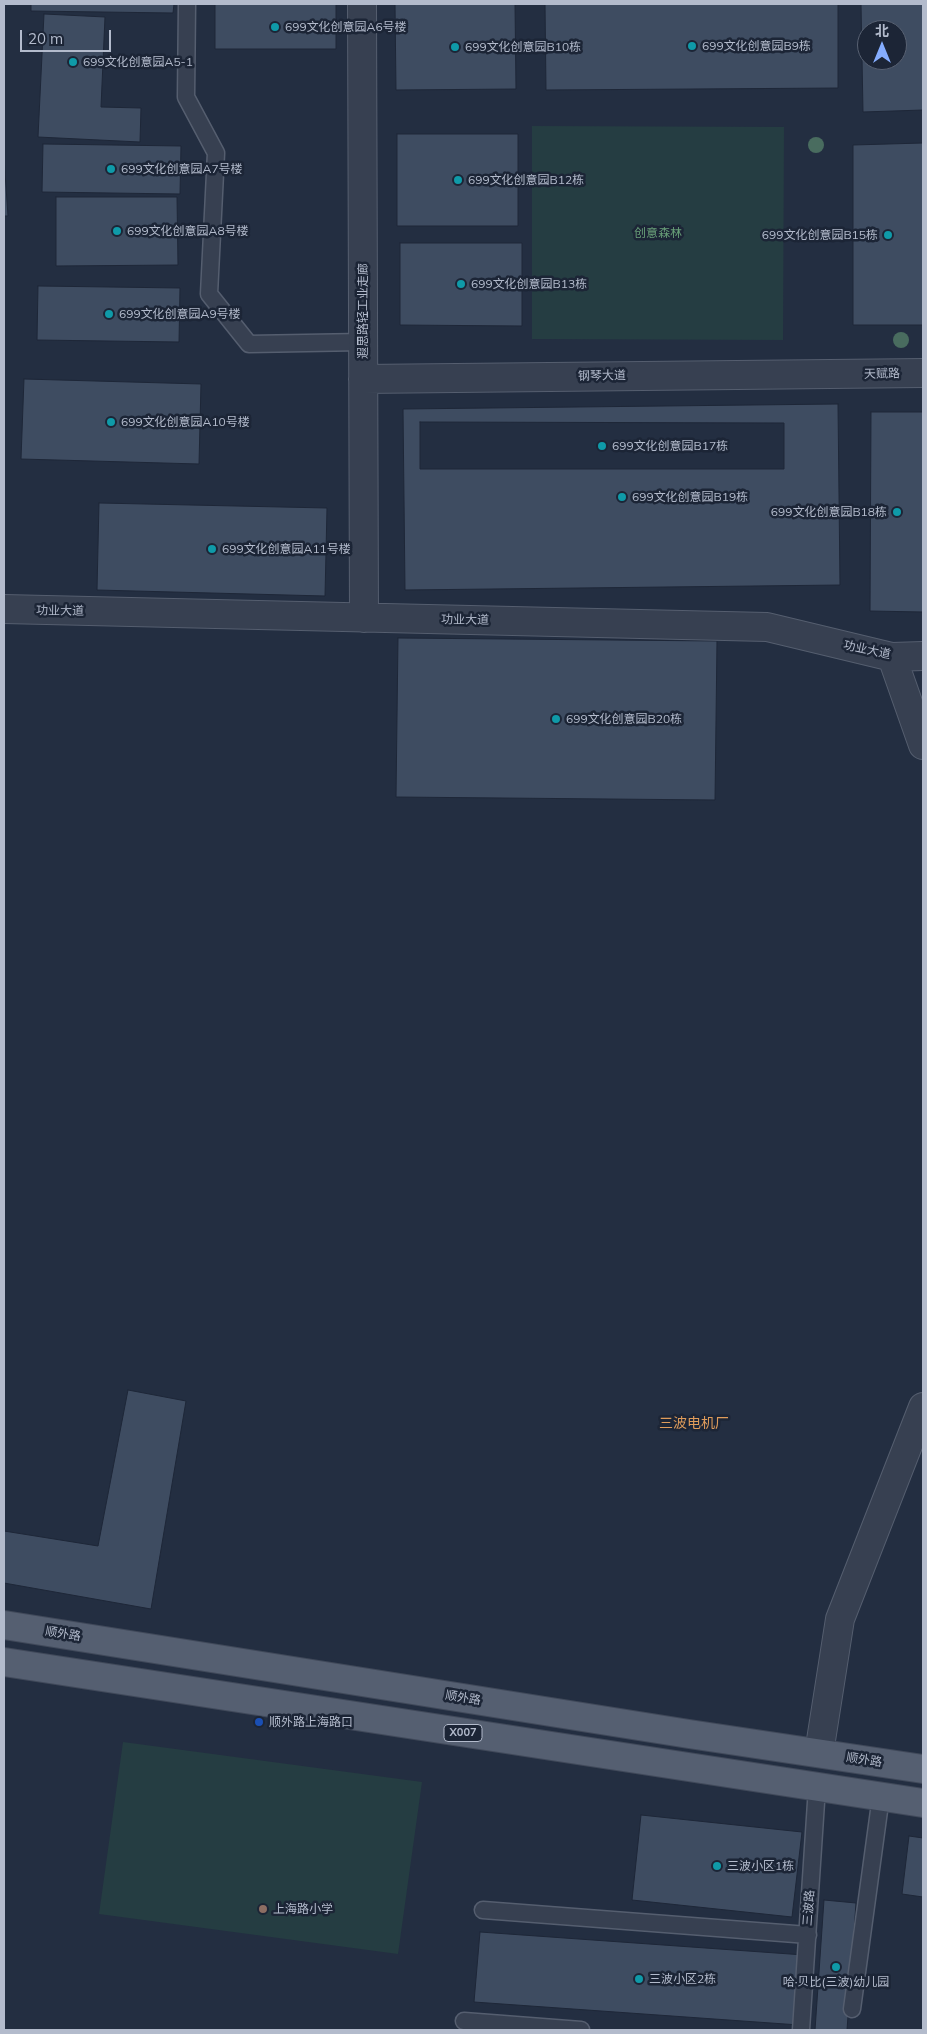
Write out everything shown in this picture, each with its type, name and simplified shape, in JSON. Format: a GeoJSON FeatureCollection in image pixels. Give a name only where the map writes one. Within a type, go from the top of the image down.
{"type":"FeatureCollection","features":[{"type":"Feature","properties":{"kind":"main road","name":"顺外路"},"geometry":{"type":"LineString","coordinates":[[4,1625],[923,1769]]}},
{"type":"Feature","properties":{"kind":"main road","name":"X007"},"geometry":{"type":"LineString","coordinates":[[4,1662],[923,1803]]}},
{"type":"Feature","properties":{"kind":"street","name":"遐思路轻工业走廊"},"geometry":{"type":"LineString","coordinates":[[362,4],[364,618]]}},
{"type":"Feature","properties":{"kind":"street","name":"天赋路"},"geometry":{"type":"LineString","coordinates":[[841,374],[923,373]]}},
{"type":"Feature","properties":{"kind":"street","name":"钢琴大道"},"geometry":{"type":"LineString","coordinates":[[364,379],[841,374]]}},
{"type":"Feature","properties":{"kind":"street","name":"功业大道"},"geometry":{"type":"LineString","coordinates":[[4,609],[768,627],[892,657],[923,656]]}},
{"type":"Feature","properties":{"kind":"street"},"geometry":{"type":"LineString","coordinates":[[892,657],[923,745]]}},
{"type":"Feature","properties":{"kind":"street"},"geometry":{"type":"LineString","coordinates":[[819,1753],[840,1619],[923,1407]]}},
{"type":"Feature","properties":{"kind":"lane"},"geometry":{"type":"LineString","coordinates":[[188,4],[186,96],[216,153],[209,294],[249,344],[363,342]]}},
{"type":"Feature","properties":{"kind":"lane","name":"三波路"},"geometry":{"type":"LineString","coordinates":[[801,2030],[817,1787]]}},
{"type":"Feature","properties":{"kind":"lane"},"geometry":{"type":"LineString","coordinates":[[852,2009],[881,1796]]}},
{"type":"Feature","properties":{"kind":"lane"},"geometry":{"type":"LineString","coordinates":[[482,1910],[808,1935]]}},
{"type":"Feature","properties":{"kind":"lane"},"geometry":{"type":"LineString","coordinates":[[464,2021],[581,2030]]}},
{"type":"Feature","properties":{"kind":"green space","name":"创意森林"},"geometry":{"type":"Polygon","coordinates":[[[532,126],[784,127],[783,340],[532,339],[532,126]]]}},
{"type":"Feature","properties":{"kind":"green space"},"geometry":{"type":"Polygon","coordinates":[[[123,1742],[422,1782],[398,1954],[99,1914],[123,1742]]]}},
{"type":"Feature","properties":{"kind":"building"},"geometry":{"type":"Polygon","coordinates":[[[31,4],[174,4],[173,13],[31,11],[31,4]]]}},
{"type":"Feature","properties":{"kind":"building","name":"699文化创意园A6号楼"},"geometry":{"type":"Polygon","coordinates":[[[215,4],[336,4],[336,49],[215,49],[215,4]]]}},
{"type":"Feature","properties":{"kind":"building","name":"699文化创意园B10栋"},"geometry":{"type":"Polygon","coordinates":[[[395,4],[515,4],[516,89],[396,90],[395,4]]]}},
{"type":"Feature","properties":{"kind":"building","name":"699文化创意园B9栋"},"geometry":{"type":"Polygon","coordinates":[[[545,4],[838,4],[838,88],[546,90],[545,4]]]}},
{"type":"Feature","properties":{"kind":"building"},"geometry":{"type":"Polygon","coordinates":[[[861,4],[923,4],[923,110],[863,112],[862,70],[907,70],[907,20],[861,20],[861,4]]]}},
{"type":"Feature","properties":{"kind":"building","name":"699文化创意园A5-1"},"geometry":{"type":"Polygon","coordinates":[[[44,14],[105,17],[101,107],[141,108],[140,142],[38,137],[44,14]]]}},
{"type":"Feature","properties":{"kind":"building","name":"699文化创意园B12栋"},"geometry":{"type":"Polygon","coordinates":[[[397,134],[518,134],[518,226],[397,226],[397,134]]]}},
{"type":"Feature","properties":{"kind":"building","name":"699文化创意园B15栋"},"geometry":{"type":"Polygon","coordinates":[[[923,143],[923,325],[853,325],[853,145],[923,143]]]}},
{"type":"Feature","properties":{"kind":"building","name":"699文化创意园A7号楼"},"geometry":{"type":"Polygon","coordinates":[[[43,144],[181,146],[180,194],[42,192],[43,144]]]}},
{"type":"Feature","properties":{"kind":"building"},"geometry":{"type":"Polygon","coordinates":[[[4,158],[8,216],[4,216],[4,158]]]}},
{"type":"Feature","properties":{"kind":"building","name":"699文化创意园A8号楼"},"geometry":{"type":"Polygon","coordinates":[[[56,197],[177,197],[178,265],[56,266],[56,197]]]}},
{"type":"Feature","properties":{"kind":"building","name":"699文化创意园B13栋"},"geometry":{"type":"Polygon","coordinates":[[[400,243],[522,243],[522,326],[400,325],[400,243]]]}},
{"type":"Feature","properties":{"kind":"building","name":"699文化创意园A9号楼"},"geometry":{"type":"Polygon","coordinates":[[[38,286],[180,288],[179,342],[37,340],[38,286]]]}},
{"type":"Feature","properties":{"kind":"building","name":"699文化创意园A10号楼"},"geometry":{"type":"Polygon","coordinates":[[[24,379],[201,384],[199,464],[21,459],[24,379]]]}},
{"type":"Feature","properties":{"kind":"building","name":"699文化创意园B19栋"},"geometry":{"type":"Polygon","coordinates":[[[838,404],[840,585],[405,590],[403,409],[838,404]]]}},
{"type":"Feature","properties":{"kind":"building","name":"699文化创意园B18栋"},"geometry":{"type":"Polygon","coordinates":[[[871,412],[923,412],[923,612],[870,611],[871,412]]]}},
{"type":"Feature","properties":{"kind":"building","name":"699文化创意园B17栋"},"geometry":{"type":"Polygon","coordinates":[[[420,422],[784,423],[784,469],[420,469],[420,422]]]}},
{"type":"Feature","properties":{"kind":"building","name":"699文化创意园A11号楼"},"geometry":{"type":"Polygon","coordinates":[[[99,503],[327,508],[325,596],[97,590],[99,503]]]}},
{"type":"Feature","properties":{"kind":"building","name":"699文化创意园B20栋"},"geometry":{"type":"Polygon","coordinates":[[[398,638],[717,641],[715,800],[396,797],[398,638]]]}},
{"type":"Feature","properties":{"kind":"building"},"geometry":{"type":"Polygon","coordinates":[[[128,1390],[186,1401],[151,1609],[4,1583],[4,1531],[98,1546],[128,1390]]]}},
{"type":"Feature","properties":{"kind":"building","name":"三波小区1栋"},"geometry":{"type":"Polygon","coordinates":[[[641,1815],[802,1832],[792,1917],[632,1900],[641,1815]]]}},
{"type":"Feature","properties":{"kind":"building"},"geometry":{"type":"Polygon","coordinates":[[[909,1836],[923,1838],[923,1897],[902,1894],[909,1836]]]}},
{"type":"Feature","properties":{"kind":"building","name":"哈·贝比(三波)幼儿园"},"geometry":{"type":"Polygon","coordinates":[[[824,1900],[856,1903],[847,2030],[815,2030],[824,1900]]]}},
{"type":"Feature","properties":{"kind":"building","name":"三波小区2栋"},"geometry":{"type":"Polygon","coordinates":[[[480,1932],[804,1955],[799,2025],[474,2002],[480,1932]]]}},
{"type":"Feature","properties":{"kind":"place","name":"699文化创意园A6号楼"},"geometry":{"type":"Point","coordinates":[275,27]}},
{"type":"Feature","properties":{"kind":"place","name":"699文化创意园B9栋"},"geometry":{"type":"Point","coordinates":[692,46]}},
{"type":"Feature","properties":{"kind":"place","name":"699文化创意园B10栋"},"geometry":{"type":"Point","coordinates":[455,47]}},
{"type":"Feature","properties":{"kind":"place","name":"699文化创意园A5-1"},"geometry":{"type":"Point","coordinates":[73,62]}},
{"type":"Feature","properties":{"kind":"place","name":"699文化创意园A7号楼"},"geometry":{"type":"Point","coordinates":[111,169]}},
{"type":"Feature","properties":{"kind":"place","name":"699文化创意园B12栋"},"geometry":{"type":"Point","coordinates":[458,180]}},
{"type":"Feature","properties":{"kind":"place","name":"699文化创意园A8号楼"},"geometry":{"type":"Point","coordinates":[117,231]}},
{"type":"Feature","properties":{"kind":"place","name":"699文化创意园B15栋"},"geometry":{"type":"Point","coordinates":[888,235]}},
{"type":"Feature","properties":{"kind":"place","name":"699文化创意园B13栋"},"geometry":{"type":"Point","coordinates":[461,284]}},
{"type":"Feature","properties":{"kind":"place","name":"699文化创意园A9号楼"},"geometry":{"type":"Point","coordinates":[109,314]}},
{"type":"Feature","properties":{"kind":"place","name":"699文化创意园A10号楼"},"geometry":{"type":"Point","coordinates":[111,422]}},
{"type":"Feature","properties":{"kind":"place","name":"699文化创意园B17栋"},"geometry":{"type":"Point","coordinates":[602,446]}},
{"type":"Feature","properties":{"kind":"place","name":"699文化创意园B19栋"},"geometry":{"type":"Point","coordinates":[622,497]}},
{"type":"Feature","properties":{"kind":"place","name":"699文化创意园B18栋"},"geometry":{"type":"Point","coordinates":[897,512]}},
{"type":"Feature","properties":{"kind":"place","name":"699文化创意园A11号楼"},"geometry":{"type":"Point","coordinates":[212,549]}},
{"type":"Feature","properties":{"kind":"place","name":"699文化创意园B20栋"},"geometry":{"type":"Point","coordinates":[556,719]}},
{"type":"Feature","properties":{"kind":"place","name":"顺外路上海路口"},"geometry":{"type":"Point","coordinates":[259,1722]}},
{"type":"Feature","properties":{"kind":"place","name":"三波小区1栋"},"geometry":{"type":"Point","coordinates":[717,1866]}},
{"type":"Feature","properties":{"kind":"place","name":"上海路小学"},"geometry":{"type":"Point","coordinates":[263,1909]}},
{"type":"Feature","properties":{"kind":"place","name":"哈·贝比(三波)幼儿园"},"geometry":{"type":"Point","coordinates":[836,1967]}},
{"type":"Feature","properties":{"kind":"place","name":"三波小区2栋"},"geometry":{"type":"Point","coordinates":[639,1979]}},
{"type":"Feature","properties":{"kind":"district","name":"三波电机厂"},"geometry":{"type":"Point","coordinates":[694,1424]}}]}
